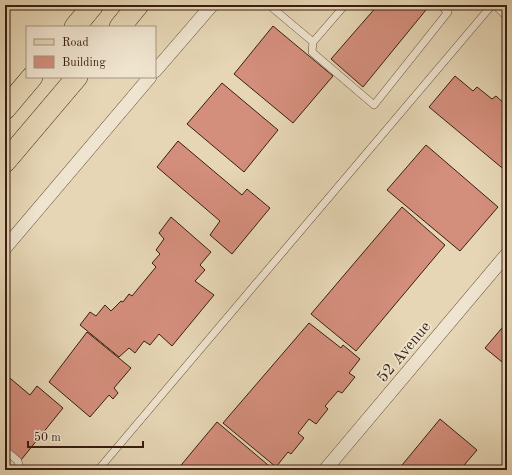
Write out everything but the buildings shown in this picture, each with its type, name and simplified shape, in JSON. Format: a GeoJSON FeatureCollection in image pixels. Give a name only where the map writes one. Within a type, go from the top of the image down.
{"type":"FeatureCollection","features":[{"type":"Feature","properties":{"kind":"main road"},"geometry":{"type":"LineString","coordinates":[[76,26],[93,5]]}},
{"type":"Feature","properties":{"kind":"main road"},"geometry":{"type":"LineString","coordinates":[[121,26],[138,5]]}},
{"type":"Feature","properties":{"kind":"main road"},"geometry":{"type":"LineString","coordinates":[[5,109],[31,78]]}},
{"type":"Feature","properties":{"kind":"main road"},"geometry":{"type":"LineString","coordinates":[[5,162],[76,78]]}},
{"type":"Feature","properties":{"kind":"street"},"geometry":{"type":"LineString","coordinates":[[156,70],[212,5]]}},
{"type":"Feature","properties":{"kind":"street"},"geometry":{"type":"LineString","coordinates":[[502,5],[507,10]]}},
{"type":"Feature","properties":{"kind":"street"},"geometry":{"type":"LineString","coordinates":[[5,248],[149,78]]}},
{"type":"Feature","properties":{"kind":"street","name":"52 Avenue"},"geometry":{"type":"LineString","coordinates":[[325,470],[507,254]]}},
{"type":"Feature","properties":{"kind":"lane"},"geometry":{"type":"LineString","coordinates":[[269,5],[313,42]]}},
{"type":"Feature","properties":{"kind":"lane"},"geometry":{"type":"LineString","coordinates":[[345,5],[313,42],[312,52],[374,105],[448,12],[440,5]]}},
{"type":"Feature","properties":{"kind":"lane"},"geometry":{"type":"LineString","coordinates":[[98,470],[492,5]]}},
{"type":"Feature","properties":{"kind":"lane"},"geometry":{"type":"LineString","coordinates":[[5,450],[18,461],[20,470]]}}]}
